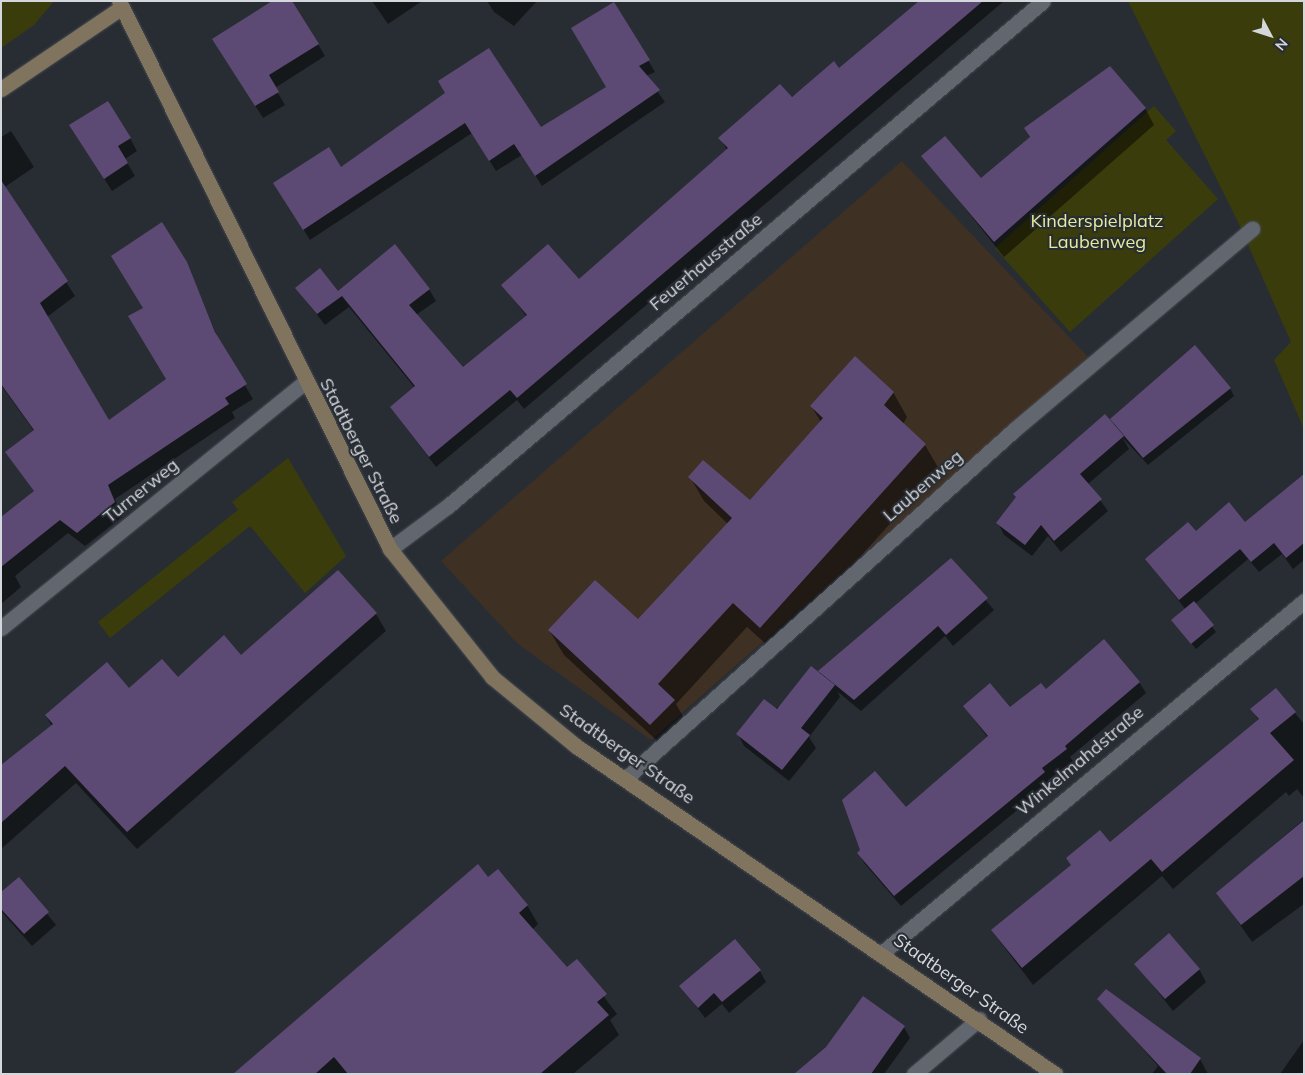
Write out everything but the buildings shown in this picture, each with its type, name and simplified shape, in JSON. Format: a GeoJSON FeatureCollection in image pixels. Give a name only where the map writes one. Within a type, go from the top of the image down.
{"type":"FeatureCollection","features":[{"type":"Feature","properties":{"kind":"street","name":"Feuerhausstraße"},"geometry":{"type":"LineString","coordinates":[[390,549],[448,506],[1044,1]]}},
{"type":"Feature","properties":{"kind":"street","name":"Stadtberger Straße"},"geometry":{"type":"LineString","coordinates":[[124,3],[305,382],[390,549],[492,677],[576,746],[883,952],[1055,1074]]}},
{"type":"Feature","properties":{"kind":"street"},"geometry":{"type":"LineString","coordinates":[[1,90],[124,3]]}},
{"type":"Feature","properties":{"kind":"street","name":"Laubenweg"},"geometry":{"type":"LineString","coordinates":[[625,780],[1014,430],[1252,229]]}},
{"type":"Feature","properties":{"kind":"street","name":"Turnerweg"},"geometry":{"type":"LineString","coordinates":[[1,628],[305,382]]}},
{"type":"Feature","properties":{"kind":"street","name":"Winkelmahdstraße"},"geometry":{"type":"LineString","coordinates":[[883,952],[1304,601]]}},
{"type":"Feature","properties":{"kind":"street"},"geometry":{"type":"LineString","coordinates":[[914,1074],[979,1019]]}},
{"type":"Feature","properties":{"kind":"shaded area"},"geometry":{"type":"Polygon","coordinates":[[[902,161],[1088,357],[651,740],[518,644],[441,561],[902,161]]]}},
{"type":"Feature","properties":{"kind":"green space"},"geometry":{"type":"Polygon","coordinates":[[[1,1],[54,1],[34,25],[1,48],[1,1]]]}},
{"type":"Feature","properties":{"kind":"green space"},"geometry":{"type":"Polygon","coordinates":[[[1128,1],[1304,1],[1304,429],[1274,360],[1291,342],[1237,220],[1128,1]]]}},
{"type":"Feature","properties":{"kind":"green space","name":"Kinderspielplatz Laubenweg"},"geometry":{"type":"Polygon","coordinates":[[[1154,106],[1176,131],[1166,140],[1218,199],[1070,332],[995,248],[1154,106]]]}},
{"type":"Feature","properties":{"kind":"green space"},"geometry":{"type":"Polygon","coordinates":[[[288,458],[346,556],[305,593],[250,526],[110,638],[98,622],[238,510],[232,502],[288,458]]]}}]}
